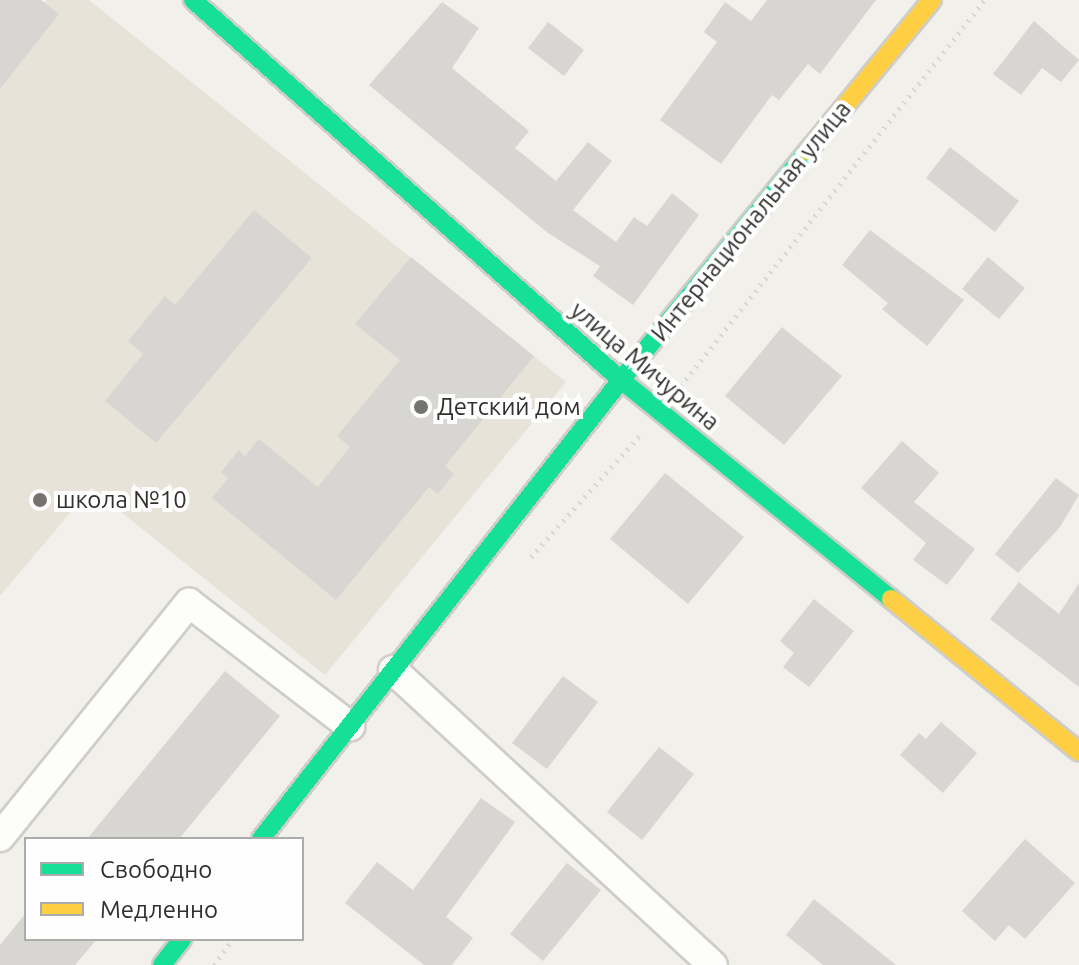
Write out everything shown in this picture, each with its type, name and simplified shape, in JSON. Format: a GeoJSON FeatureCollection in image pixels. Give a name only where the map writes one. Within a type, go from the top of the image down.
{"type":"FeatureCollection","features":[{"type":"Feature","properties":{"kind":"street","name":"улица Мичурина"},"geometry":{"type":"LineString","coordinates":[[193,0],[621,380],[1079,752]]}},
{"type":"Feature","properties":{"kind":"street","name":"Интернациональная улица"},"geometry":{"type":"LineString","coordinates":[[263,837],[621,380],[932,0]]}},
{"type":"Feature","properties":{"kind":"street"},"geometry":{"type":"LineString","coordinates":[[0,837],[189,603],[350,726]]}},
{"type":"Feature","properties":{"kind":"street"},"geometry":{"type":"LineString","coordinates":[[393,670],[713,965]]}},
{"type":"Feature","properties":{"kind":"street"},"geometry":{"type":"LineString","coordinates":[[162,965],[180,941]]}},
{"type":"Feature","properties":{"kind":"path"},"geometry":{"type":"LineString","coordinates":[[214,965],[232,941]]}},
{"type":"Feature","properties":{"kind":"shaded area"},"geometry":{"type":"Polygon","coordinates":[[[46,0],[89,0],[566,382],[325,675],[91,488],[0,596],[0,57],[46,0]]]}},
{"type":"Feature","properties":{"kind":"building"},"geometry":{"type":"Polygon","coordinates":[[[0,0],[41,0],[59,14],[0,89],[0,0]]]}},
{"type":"Feature","properties":{"kind":"building"},"geometry":{"type":"Polygon","coordinates":[[[767,0],[876,0],[820,74],[808,64],[779,100],[772,95],[721,164],[660,120],[717,42],[704,32],[725,2],[751,21],[767,0]]]}},
{"type":"Feature","properties":{"kind":"building"},"geometry":{"type":"Polygon","coordinates":[[[442,2],[479,28],[452,68],[529,131],[515,148],[556,181],[588,142],[612,161],[573,210],[616,242],[634,217],[647,226],[672,193],[699,215],[633,305],[593,276],[600,266],[548,233],[369,85],[442,2]]]}},
{"type":"Feature","properties":{"kind":"building"},"geometry":{"type":"Polygon","coordinates":[[[1034,21],[1079,60],[1061,82],[1042,68],[1021,95],[993,74],[1034,21]]]}},
{"type":"Feature","properties":{"kind":"building"},"geometry":{"type":"Polygon","coordinates":[[[548,22],[584,50],[564,76],[528,48],[548,22]]]}},
{"type":"Feature","properties":{"kind":"building"},"geometry":{"type":"Polygon","coordinates":[[[950,147],[1019,201],[995,232],[926,178],[950,147]]]}},
{"type":"Feature","properties":{"kind":"building"},"geometry":{"type":"Polygon","coordinates":[[[254,210],[312,258],[156,443],[105,401],[143,354],[128,341],[165,296],[175,305],[254,210]]]}},
{"type":"Feature","properties":{"kind":"building"},"geometry":{"type":"Polygon","coordinates":[[[870,230],[964,300],[927,346],[882,309],[888,303],[842,265],[870,230]]]}},
{"type":"Feature","properties":{"kind":"building","name":"Детский дом"},"geometry":{"type":"Polygon","coordinates":[[[411,257],[534,356],[445,466],[454,474],[438,494],[429,487],[336,600],[212,498],[228,478],[221,472],[239,450],[245,456],[259,439],[318,487],[350,447],[337,436],[400,360],[355,324],[411,257]]]}},
{"type":"Feature","properties":{"kind":"building"},"geometry":{"type":"Polygon","coordinates":[[[988,257],[1025,288],[999,319],[962,289],[988,257]]]}},
{"type":"Feature","properties":{"kind":"building"},"geometry":{"type":"Polygon","coordinates":[[[782,327],[842,376],[784,445],[725,396],[782,327]]]}},
{"type":"Feature","properties":{"kind":"building"},"geometry":{"type":"Polygon","coordinates":[[[902,441],[939,473],[914,502],[975,549],[947,585],[913,560],[926,543],[861,488],[902,441]]]}},
{"type":"Feature","properties":{"kind":"building"},"geometry":{"type":"Polygon","coordinates":[[[665,473],[744,537],[688,604],[610,539],[665,473]]]}},
{"type":"Feature","properties":{"kind":"building"},"geometry":{"type":"Polygon","coordinates":[[[1056,478],[1079,495],[1060,527],[1018,573],[995,554],[1056,478]]]}},
{"type":"Feature","properties":{"kind":"building"},"geometry":{"type":"Polygon","coordinates":[[[1019,582],[1059,614],[1079,583],[1079,687],[990,619],[1019,582]]]}},
{"type":"Feature","properties":{"kind":"building"},"geometry":{"type":"Polygon","coordinates":[[[814,599],[854,631],[809,687],[783,667],[794,653],[780,641],[814,599]]]}},
{"type":"Feature","properties":{"kind":"building"},"geometry":{"type":"Polygon","coordinates":[[[225,671],[280,716],[181,837],[89,837],[225,671]]]}},
{"type":"Feature","properties":{"kind":"building"},"geometry":{"type":"Polygon","coordinates":[[[563,676],[598,702],[547,769],[512,743],[563,676]]]}},
{"type":"Feature","properties":{"kind":"building"},"geometry":{"type":"Polygon","coordinates":[[[941,722],[977,753],[943,793],[900,755],[919,733],[926,739],[941,722]]]}},
{"type":"Feature","properties":{"kind":"building"},"geometry":{"type":"Polygon","coordinates":[[[659,747],[694,774],[642,840],[607,812],[659,747]]]}},
{"type":"Feature","properties":{"kind":"building"},"geometry":{"type":"Polygon","coordinates":[[[481,798],[515,822],[446,917],[473,938],[452,965],[424,965],[345,903],[377,862],[413,890],[481,798]]]}},
{"type":"Feature","properties":{"kind":"building"},"geometry":{"type":"Polygon","coordinates":[[[1025,839],[1075,883],[1025,939],[1009,925],[995,941],[962,911],[1025,839]]]}},
{"type":"Feature","properties":{"kind":"building"},"geometry":{"type":"Polygon","coordinates":[[[567,863],[601,890],[543,961],[510,934],[567,863]]]}},
{"type":"Feature","properties":{"kind":"building"},"geometry":{"type":"Polygon","coordinates":[[[814,899],[896,965],[823,965],[786,935],[814,899]]]}},
{"type":"Feature","properties":{"kind":"building"},"geometry":{"type":"Polygon","coordinates":[[[24,915],[24,941],[95,941],[75,965],[0,965],[0,945],[24,915]]]}},
{"type":"Feature","properties":{"kind":"traffic: fast"},"geometry":{"type":"LineString","coordinates":[[193,0],[621,380],[891,599]]}},
{"type":"Feature","properties":{"kind":"traffic: fast"},"geometry":{"type":"LineString","coordinates":[[263,837],[621,380],[808,151]]}},
{"type":"Feature","properties":{"kind":"traffic: fast"},"geometry":{"type":"LineString","coordinates":[[162,965],[180,941]]}},
{"type":"Feature","properties":{"kind":"traffic: slow"},"geometry":{"type":"LineString","coordinates":[[808,151],[932,0]]}},
{"type":"Feature","properties":{"kind":"traffic: slow"},"geometry":{"type":"LineString","coordinates":[[891,599],[1079,752]]}},
{"type":"Feature","properties":{"kind":"place","name":"Детский дом"},"geometry":{"type":"Point","coordinates":[421,407]}},
{"type":"Feature","properties":{"kind":"place","name":"школа №10"},"geometry":{"type":"Point","coordinates":[40,500]}}]}
